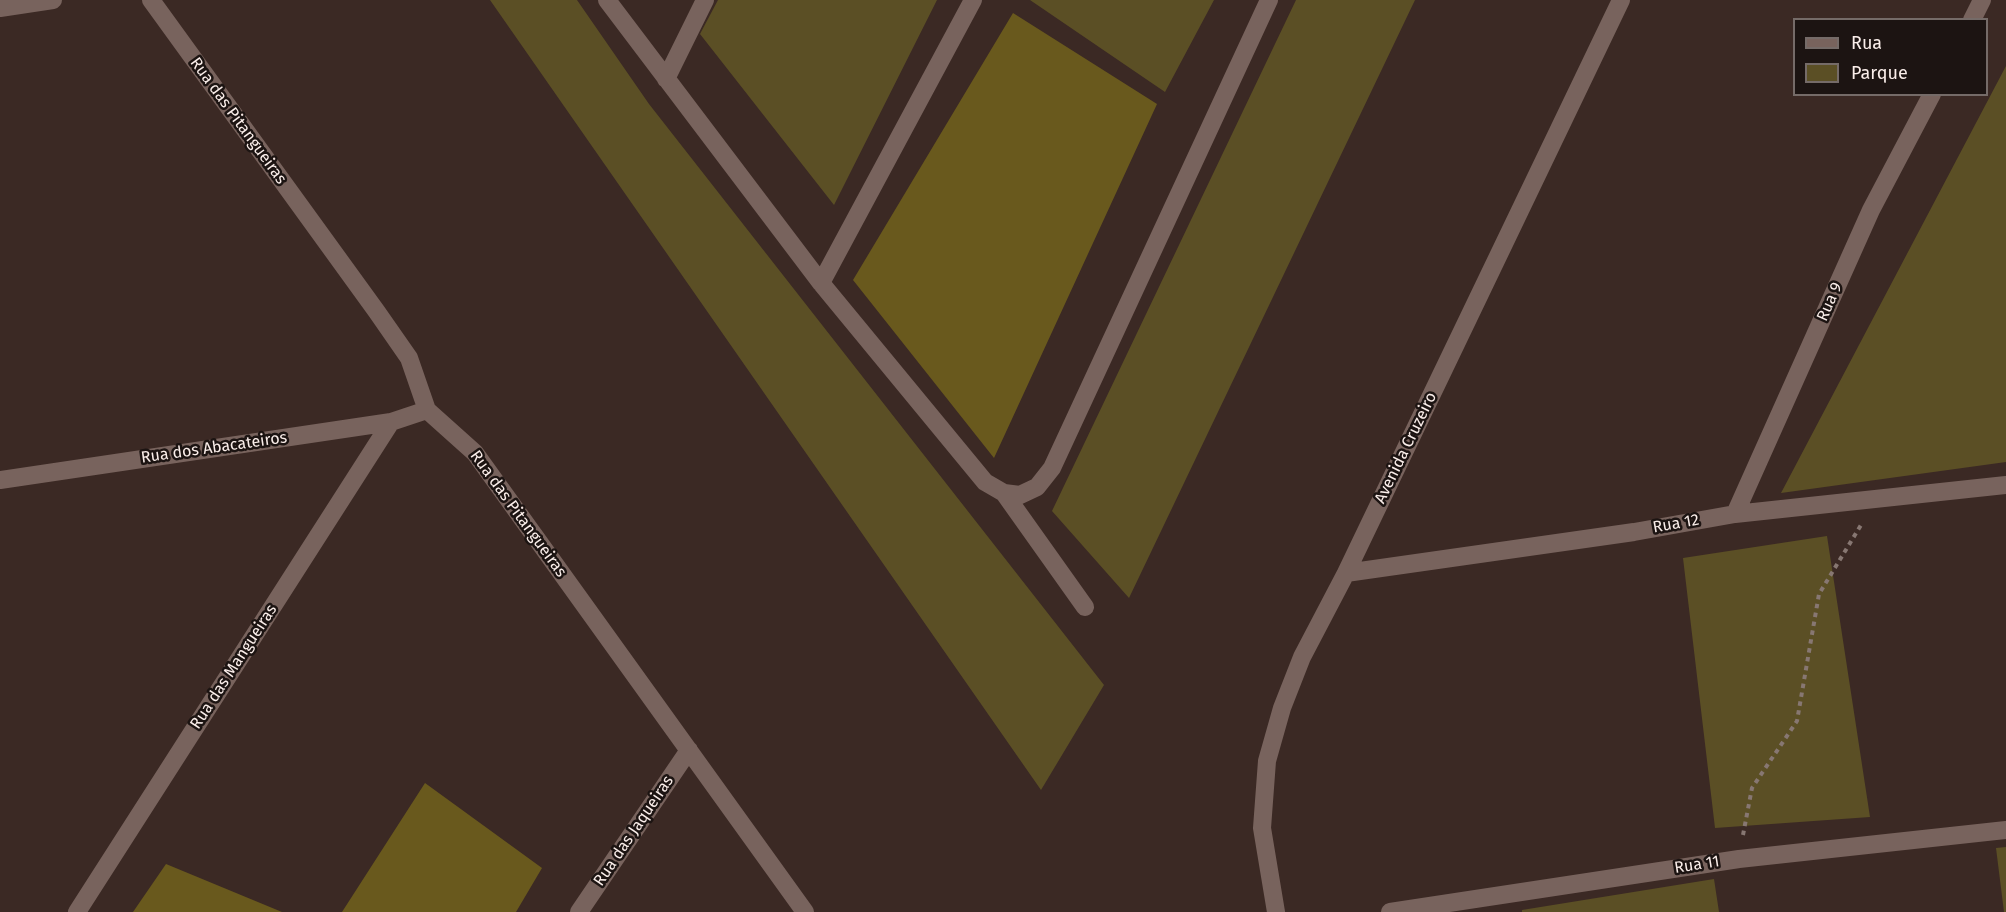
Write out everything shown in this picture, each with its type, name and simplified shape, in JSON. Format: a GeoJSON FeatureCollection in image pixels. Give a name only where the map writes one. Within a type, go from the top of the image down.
{"type":"FeatureCollection","features":[{"type":"Feature","properties":{"kind":"street"},"geometry":{"type":"LineString","coordinates":[[0,8],[53,0]]}},
{"type":"Feature","properties":{"kind":"street","name":"Rua das Pitangueiras"},"geometry":{"type":"LineString","coordinates":[[151,0],[408,358],[427,410],[475,453],[805,912]]}},
{"type":"Feature","properties":{"kind":"street"},"geometry":{"type":"LineString","coordinates":[[607,0],[821,283],[985,482],[1004,493],[1020,495],[1037,487],[1052,468],[1269,0]]}},
{"type":"Feature","properties":{"kind":"street"},"geometry":{"type":"LineString","coordinates":[[666,79],[705,0]]}},
{"type":"Feature","properties":{"kind":"street"},"geometry":{"type":"LineString","coordinates":[[821,283],[973,0]]}},
{"type":"Feature","properties":{"kind":"street","name":"Avenida Cruzeiro"},"geometry":{"type":"LineString","coordinates":[[1276,912],[1262,828],[1267,761],[1282,708],[1302,657],[1346,573],[1621,0]]}},
{"type":"Feature","properties":{"kind":"street"},"geometry":{"type":"LineString","coordinates":[[1973,18],[1982,0]]}},
{"type":"Feature","properties":{"kind":"street","name":"Rua 9"},"geometry":{"type":"LineString","coordinates":[[1735,514],[1871,210],[1931,96]]}},
{"type":"Feature","properties":{"kind":"street","name":"Rua dos Abacateiros"},"geometry":{"type":"LineString","coordinates":[[0,480],[391,422],[427,410]]}},
{"type":"Feature","properties":{"kind":"street","name":"Rua das Mangueiras"},"geometry":{"type":"LineString","coordinates":[[77,912],[391,422]]}},
{"type":"Feature","properties":{"kind":"street","name":"Rua 12"},"geometry":{"type":"LineString","coordinates":[[1346,573],[1634,532],[1735,514],[2006,485]]}},
{"type":"Feature","properties":{"kind":"street"},"geometry":{"type":"LineString","coordinates":[[1004,493],[1085,607]]}},
{"type":"Feature","properties":{"kind":"street","name":"Rua das Jaqueiras"},"geometry":{"type":"LineString","coordinates":[[579,912],[689,750]]}},
{"type":"Feature","properties":{"kind":"street","name":"Rua 11"},"geometry":{"type":"LineString","coordinates":[[1390,912],[1739,859],[2006,830]]}},
{"type":"Feature","properties":{"kind":"path"},"geometry":{"type":"LineString","coordinates":[[1739,859],[1752,788],[1797,721],[1818,594],[1878,498]]}},
{"type":"Feature","properties":{"kind":"green space"},"geometry":{"type":"Polygon","coordinates":[[[490,0],[577,0],[649,104],[1104,685],[1041,790],[490,0]]]}},
{"type":"Feature","properties":{"kind":"green space"},"geometry":{"type":"Polygon","coordinates":[[[718,0],[937,0],[834,205],[700,34],[718,0]]]}},
{"type":"Feature","properties":{"kind":"green space"},"geometry":{"type":"Polygon","coordinates":[[[1030,0],[1214,0],[1165,92],[1030,0]]]}},
{"type":"Feature","properties":{"kind":"green space"},"geometry":{"type":"Polygon","coordinates":[[[1296,0],[1415,0],[1129,598],[1052,511],[1296,0]]]}},
{"type":"Feature","properties":{"kind":"green space"},"geometry":{"type":"Polygon","coordinates":[[[2006,66],[2006,462],[1781,493],[2006,66]]]}},
{"type":"Feature","properties":{"kind":"green space"},"geometry":{"type":"Polygon","coordinates":[[[1827,536],[1870,817],[1715,828],[1683,558],[1827,536]]]}},
{"type":"Feature","properties":{"kind":"green space"},"geometry":{"type":"Polygon","coordinates":[[[2006,847],[2006,912],[2004,912],[1996,848],[2006,847]]]}},
{"type":"Feature","properties":{"kind":"green space"},"geometry":{"type":"Polygon","coordinates":[[[1714,879],[1719,912],[1522,912],[1522,910],[1714,879]]]}},
{"type":"Feature","properties":{"kind":"shaded area"},"geometry":{"type":"Polygon","coordinates":[[[1013,13],[1157,104],[994,458],[853,280],[1013,13]]]}},
{"type":"Feature","properties":{"kind":"shaded area"},"geometry":{"type":"Polygon","coordinates":[[[425,783],[542,868],[516,912],[342,912],[425,783]]]}},
{"type":"Feature","properties":{"kind":"shaded area"},"geometry":{"type":"Polygon","coordinates":[[[166,864],[282,912],[133,912],[166,864]]]}}]}
